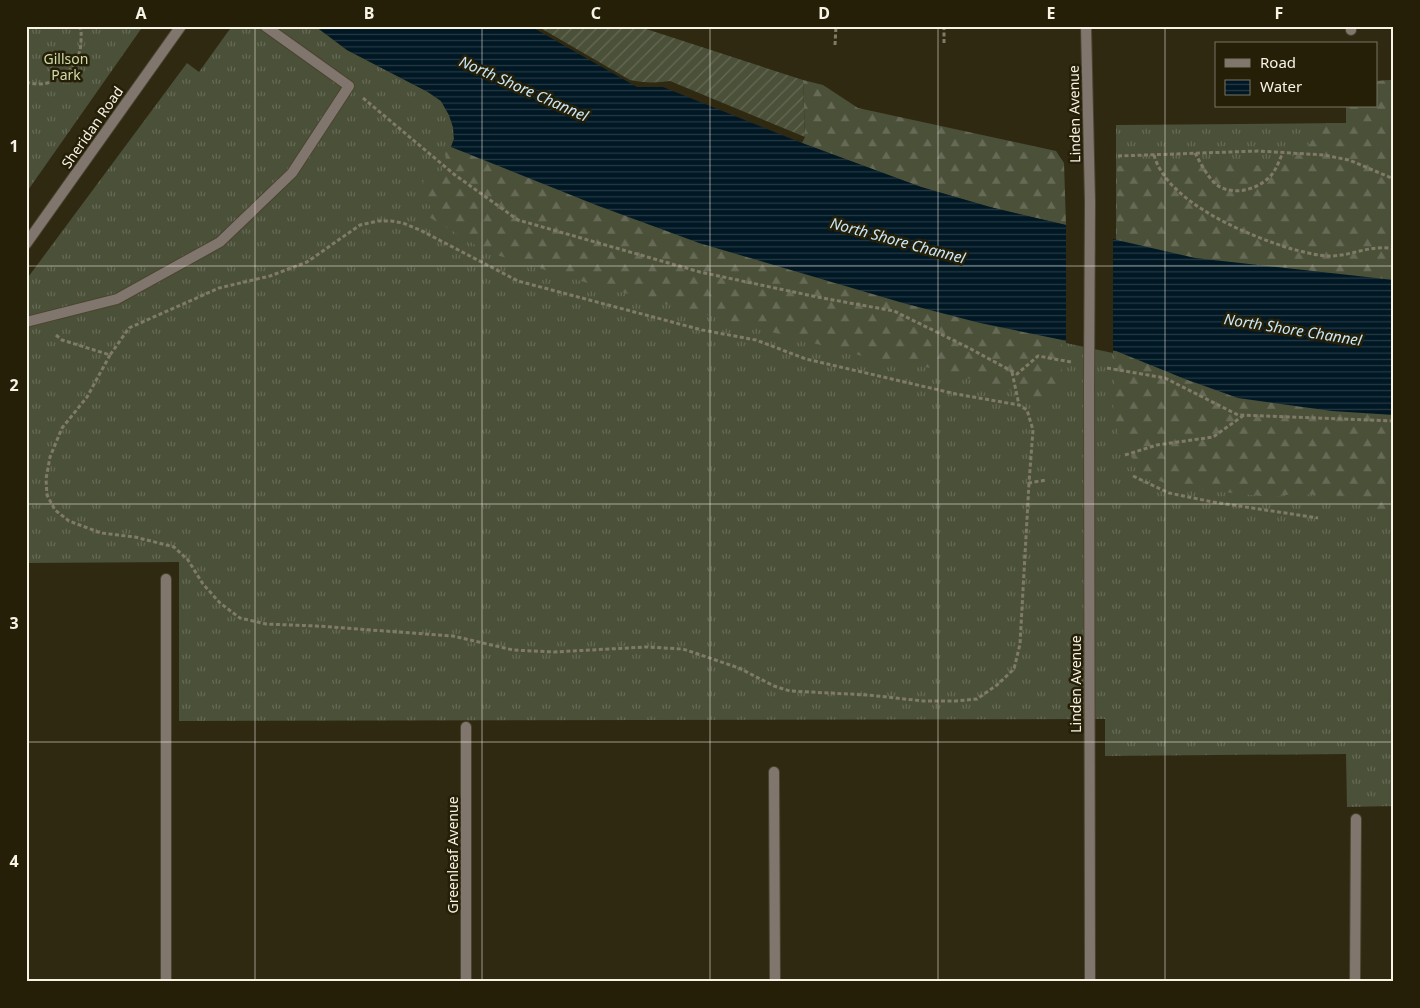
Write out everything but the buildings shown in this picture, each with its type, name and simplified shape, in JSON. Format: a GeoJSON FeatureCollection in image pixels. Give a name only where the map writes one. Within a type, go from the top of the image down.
{"type":"FeatureCollection","features":[{"type":"Feature","properties":{"kind":"street","name":"Sheridan Road"},"geometry":{"type":"LineString","coordinates":[[26,244],[181,26]]}},
{"type":"Feature","properties":{"kind":"street"},"geometry":{"type":"LineString","coordinates":[[26,322],[117,299],[220,242],[292,173],[349,86],[265,26]]}},
{"type":"Feature","properties":{"kind":"street","name":"Linden Avenue"},"geometry":{"type":"LineString","coordinates":[[1086,26],[1090,202],[1090,982]]}},
{"type":"Feature","properties":{"kind":"street"},"geometry":{"type":"LineString","coordinates":[[166,580],[166,982]]}},
{"type":"Feature","properties":{"kind":"street","name":"Greenleaf Avenue"},"geometry":{"type":"LineString","coordinates":[[466,728],[466,982]]}},
{"type":"Feature","properties":{"kind":"street"},"geometry":{"type":"LineString","coordinates":[[774,772],[775,982]]}},
{"type":"Feature","properties":{"kind":"street"},"geometry":{"type":"LineString","coordinates":[[1355,982],[1356,819]]}},
{"type":"Feature","properties":{"kind":"path"},"geometry":{"type":"LineString","coordinates":[[26,82],[41,85],[55,82],[65,75],[76,62],[81,47],[82,31],[79,26]]}},
{"type":"Feature","properties":{"kind":"path"},"geometry":{"type":"LineString","coordinates":[[836,26],[836,45]]}},
{"type":"Feature","properties":{"kind":"path"},"geometry":{"type":"LineString","coordinates":[[944,26],[944,45]]}},
{"type":"Feature","properties":{"kind":"path"},"geometry":{"type":"LineString","coordinates":[[349,86],[455,175],[518,220],[700,272],[894,311],[1017,374],[1038,356],[1076,363]]}},
{"type":"Feature","properties":{"kind":"path"},"geometry":{"type":"LineString","coordinates":[[1118,156],[1258,151],[1324,155],[1349,160],[1394,179]]}},
{"type":"Feature","properties":{"kind":"path"},"geometry":{"type":"LineString","coordinates":[[1196,153],[1206,172],[1216,184],[1225,189],[1240,191],[1253,188],[1264,182],[1273,173],[1283,152]]}},
{"type":"Feature","properties":{"kind":"path"},"geometry":{"type":"LineString","coordinates":[[1154,155],[1170,182],[1190,200],[1223,221],[1263,239],[1303,252],[1330,256],[1382,247],[1394,249]]}},
{"type":"Feature","properties":{"kind":"path"},"geometry":{"type":"LineString","coordinates":[[378,221],[403,223],[420,230],[518,281],[702,330],[756,340],[806,359],[956,394],[1019,405],[1027,410],[1033,430],[1020,644],[1014,669],[997,685],[977,698],[956,701],[923,701],[868,695],[790,692],[739,668],[683,649],[646,647],[554,652],[513,650],[453,636],[266,624],[240,618],[220,603],[203,584],[188,560],[174,546],[135,536],[101,533],[69,521],[55,510],[47,495],[46,479],[50,457],[62,428],[87,396],[110,355],[129,328],[219,288],[270,276],[308,262],[360,225],[378,221]]}},
{"type":"Feature","properties":{"kind":"path"},"geometry":{"type":"LineString","coordinates":[[48,316],[53,333],[62,340],[110,355]]}},
{"type":"Feature","properties":{"kind":"path"},"geometry":{"type":"LineString","coordinates":[[1104,368],[1165,378],[1238,415],[1394,421]]}},
{"type":"Feature","properties":{"kind":"path"},"geometry":{"type":"LineString","coordinates":[[1012,372],[1019,405]]}},
{"type":"Feature","properties":{"kind":"path"},"geometry":{"type":"LineString","coordinates":[[1125,455],[1158,445],[1213,437],[1244,415]]}},
{"type":"Feature","properties":{"kind":"path"},"geometry":{"type":"LineString","coordinates":[[1133,476],[1169,493],[1213,502],[1318,518]]}},
{"type":"Feature","properties":{"kind":"path"},"geometry":{"type":"LineString","coordinates":[[1029,483],[1046,480]]}},
{"type":"Feature","properties":{"kind":"green space","name":"Gillson Park"},"geometry":{"type":"Polygon","coordinates":[[[26,26],[137,26],[141,29],[26,193],[26,26]]]}},
{"type":"Feature","properties":{"kind":"green space"},"geometry":{"type":"Polygon","coordinates":[[[232,26],[315,26],[347,50],[428,92],[441,101],[453,127],[454,139],[451,147],[1062,340],[1116,351],[1116,125],[1346,123],[1346,108],[1378,108],[1378,81],[1394,80],[1394,806],[1347,807],[1346,754],[1105,756],[1105,719],[179,721],[179,562],[26,563],[26,280],[187,63],[199,72],[232,26]]]}},
{"type":"Feature","properties":{"kind":"green space"},"geometry":{"type":"Polygon","coordinates":[[[537,26],[637,26],[803,80],[805,137],[670,81],[640,82],[630,80],[537,26]]]}},
{"type":"Feature","properties":{"kind":"green space"},"geometry":{"type":"Polygon","coordinates":[[[803,80],[823,85],[858,108],[1056,151],[1064,163],[1066,225],[990,207],[921,187],[802,143],[805,137],[803,80]]]}},
{"type":"Feature","properties":{"kind":"green space"},"geometry":{"type":"Polygon","coordinates":[[[1394,80],[1394,280],[1195,258],[1117,240],[1117,166],[1197,160],[1267,166],[1285,162],[1311,143],[1316,132],[1326,123],[1346,123],[1346,108],[1378,108],[1378,81],[1394,80]]]}},
{"type":"Feature","properties":{"kind":"green space"},"geometry":{"type":"Polygon","coordinates":[[[451,147],[596,205],[812,277],[980,323],[1062,340],[1062,387],[1051,396],[1040,399],[932,368],[881,361],[591,284],[487,252],[429,217],[430,205],[422,186],[425,177],[442,171],[446,161],[445,153],[451,147]]]}},
{"type":"Feature","properties":{"kind":"green space"},"geometry":{"type":"Polygon","coordinates":[[[1116,351],[1238,398],[1332,411],[1394,415],[1394,519],[1365,509],[1349,496],[1294,494],[1270,497],[1205,490],[1162,482],[1141,473],[1119,436],[1113,413],[1116,351]]]}},
{"type":"Feature","properties":{"kind":"water","name":"North Shore Channel"},"geometry":{"type":"Polygon","coordinates":[[[315,26],[530,26],[637,87],[663,87],[802,143],[921,187],[1117,240],[1195,258],[1394,280],[1394,415],[1332,411],[1238,398],[1116,351],[980,323],[903,303],[699,243],[596,205],[451,147],[454,139],[453,127],[441,101],[428,92],[347,50],[315,26]]]}},
{"type":"Feature","properties":{"kind":"pier"},"geometry":{"type":"Polygon","coordinates":[[[1066,222],[1113,236],[1113,353],[1066,343],[1066,222]]]}}]}
